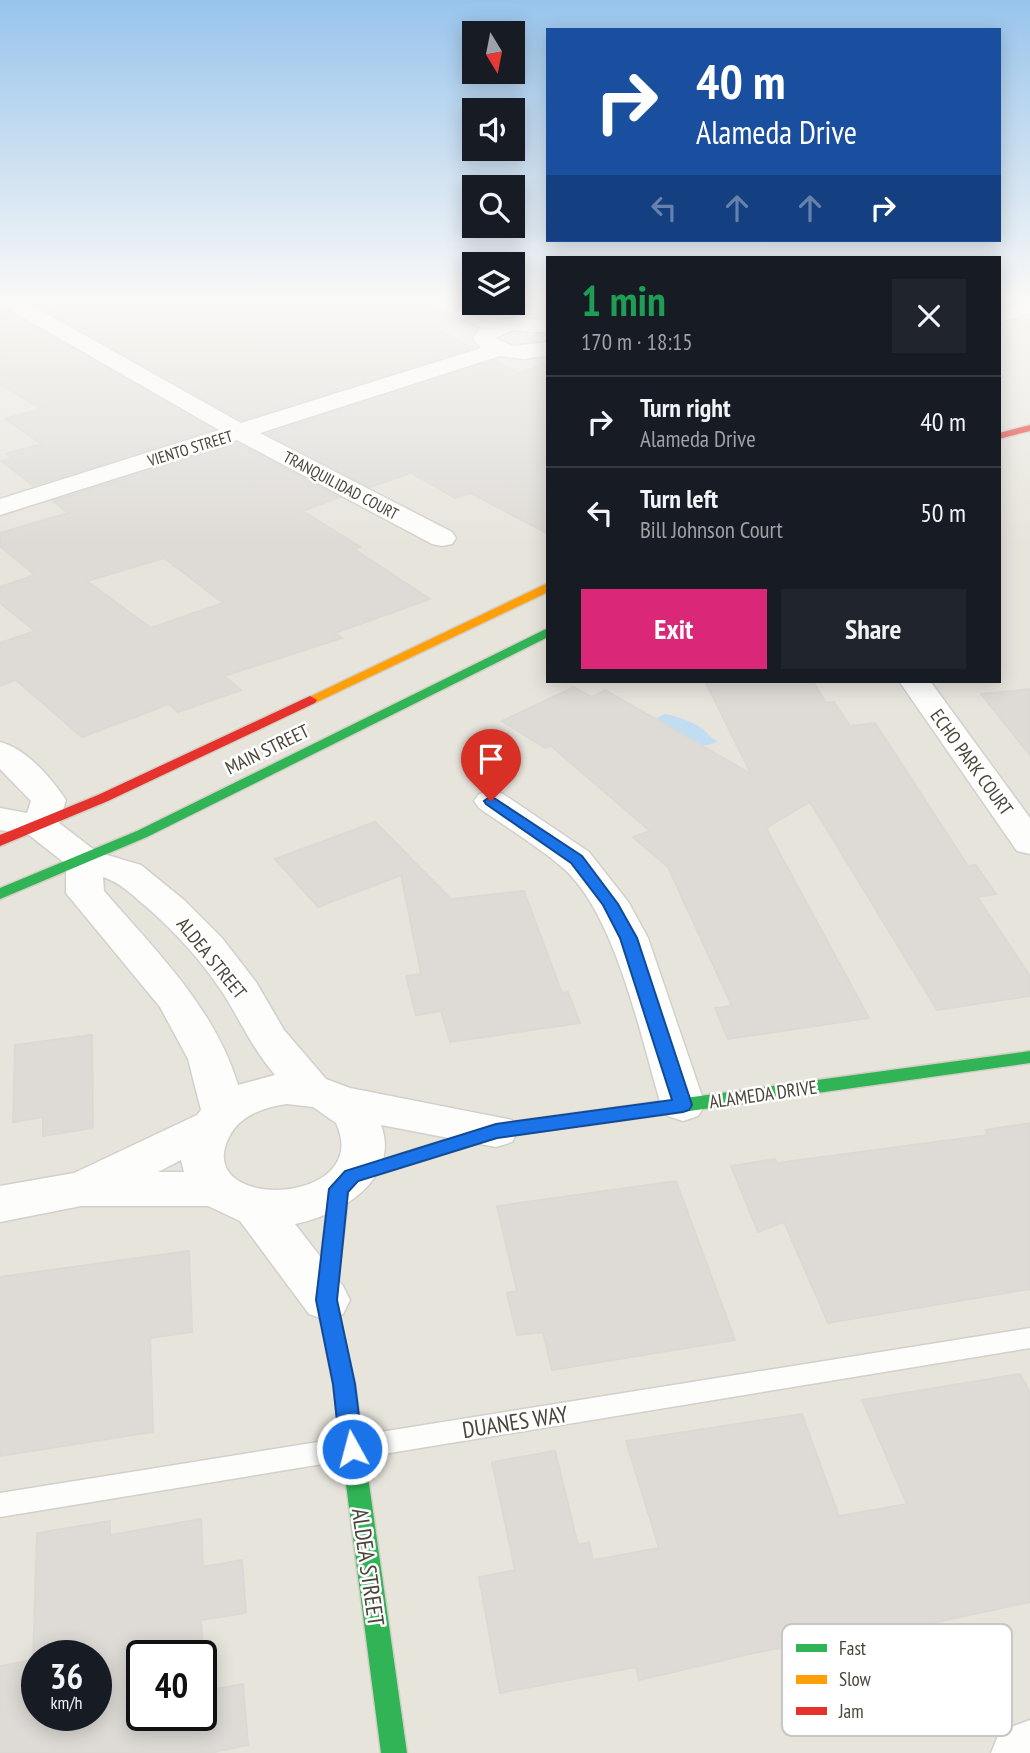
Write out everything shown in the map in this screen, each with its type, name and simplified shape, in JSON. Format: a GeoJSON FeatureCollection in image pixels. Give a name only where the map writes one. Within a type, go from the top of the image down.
{"type":"FeatureCollection","features":[{"type":"Feature","properties":{"kind":"street","name":"TRANQUILIDAD COURT"},"geometry":{"type":"LineString","coordinates":[[151,382],[240,432],[442,538]]}},
{"type":"Feature","properties":{"kind":"street","name":"VIENTO STREET"},"geometry":{"type":"LineString","coordinates":[[0,507],[240,432],[378,382]]}},
{"type":"Feature","properties":{"kind":"street"},"geometry":{"type":"LineString","coordinates":[[1001,435],[1030,428]]}},
{"type":"Feature","properties":{"kind":"street","name":"MAIN STREET"},"geometry":{"type":"LineString","coordinates":[[0,841],[40,826],[546,588]]}},
{"type":"Feature","properties":{"kind":"street","name":"MAIN STREET"},"geometry":{"type":"LineString","coordinates":[[0,894],[84,860],[546,633]]}},
{"type":"Feature","properties":{"kind":"street","name":"ECHO PARK COURT"},"geometry":{"type":"LineString","coordinates":[[915,683],[1030,843]]}},
{"type":"Feature","properties":{"kind":"street"},"geometry":{"type":"LineString","coordinates":[[0,752],[20,768],[49,800],[40,826]]}},
{"type":"Feature","properties":{"kind":"street"},"geometry":{"type":"LineString","coordinates":[[491,801],[576,860],[610,904],[629,938],[683,1105]]}},
{"type":"Feature","properties":{"kind":"street","name":"ALDEA STREET"},"geometry":{"type":"LineString","coordinates":[[0,819],[40,826],[84,860],[128,873],[171,908],[208,947],[234,980],[268,1039],[326,1096]]}},
{"type":"Feature","properties":{"kind":"street"},"geometry":{"type":"LineString","coordinates":[[84,860],[85,893],[176,1000],[209,1059],[217,1120],[204,1142],[202,1158],[206,1174],[235,1198]]}},
{"type":"Feature","properties":{"kind":"street","name":"ALAMEDA DRIVE"},"geometry":{"type":"LineString","coordinates":[[345,1182],[496,1131],[1030,1057]]}},
{"type":"Feature","properties":{"kind":"street"},"geometry":{"type":"LineString","coordinates":[[0,1204],[81,1189],[235,1198],[299,1207],[345,1182],[363,1157],[365,1136],[357,1117],[326,1096],[287,1089],[264,1092],[242,1101],[217,1120],[81,1189]]}},
{"type":"Feature","properties":{"kind":"street","name":"ALAMEDA DRIVE"},"geometry":{"type":"LineString","coordinates":[[326,1096],[496,1131]]}},
{"type":"Feature","properties":{"kind":"street","name":"ALDEA STREET"},"geometry":{"type":"LineString","coordinates":[[345,1182],[326,1300],[344,1384],[394,1753]]}},
{"type":"Feature","properties":{"kind":"street","name":"ALDEA STREET"},"geometry":{"type":"LineString","coordinates":[[235,1198],[326,1300]]}},
{"type":"Feature","properties":{"kind":"street"},"geometry":{"type":"LineString","coordinates":[[1022,1753],[1030,1751]]}},
{"type":"Feature","properties":{"kind":"lane","name":"DUANES WAY"},"geometry":{"type":"LineString","coordinates":[[0,1505],[1030,1338]]}},
{"type":"Feature","properties":{"kind":"shaded area"},"geometry":{"type":"Polygon","coordinates":[[[0,382],[546,382],[546,683],[1001,683],[1001,382],[1030,382],[1030,1753],[0,1753],[0,382]]]}},
{"type":"Feature","properties":{"kind":"water"},"geometry":{"type":"Polygon","coordinates":[[[665,714],[697,725],[718,741],[701,745],[685,740],[655,719],[665,714]]]}},
{"type":"Feature","properties":{"kind":"building"},"geometry":{"type":"Polygon","coordinates":[[[0,382],[131,382],[213,429],[33,486],[2,461],[12,458],[6,454],[42,444],[5,419],[41,409],[0,382]]]}},
{"type":"Feature","properties":{"kind":"building"},"geometry":{"type":"Polygon","coordinates":[[[173,382],[364,382],[241,420],[173,382]]]}},
{"type":"Feature","properties":{"kind":"building"},"geometry":{"type":"Polygon","coordinates":[[[428,382],[546,382],[546,533],[471,493],[455,498],[411,473],[370,487],[267,434],[428,382]]]}},
{"type":"Feature","properties":{"kind":"building"},"geometry":{"type":"Polygon","coordinates":[[[237,443],[339,497],[303,511],[360,547],[354,549],[430,599],[335,633],[342,638],[224,676],[241,690],[178,712],[169,704],[82,737],[16,680],[0,686],[0,643],[35,631],[0,603],[0,587],[35,575],[0,546],[0,533],[68,513],[53,501],[237,443]],[[164,558],[87,581],[151,628],[223,603],[164,558]]]}},
{"type":"Feature","properties":{"kind":"building"},"geometry":{"type":"Polygon","coordinates":[[[706,683],[814,683],[826,703],[834,702],[850,726],[875,723],[968,866],[976,865],[996,894],[977,897],[1030,976],[1030,996],[937,1010],[810,802],[766,828],[869,1018],[728,1039],[715,1008],[732,1006],[668,867],[633,837],[650,831],[551,746],[545,748],[502,721],[574,687],[592,697],[605,690],[751,774],[706,683]]]}},
{"type":"Feature","properties":{"kind":"building"},"geometry":{"type":"Polygon","coordinates":[[[1030,689],[1030,755],[981,694],[1030,689]]]}},
{"type":"Feature","properties":{"kind":"building"},"geometry":{"type":"Polygon","coordinates":[[[375,822],[451,899],[524,891],[562,993],[568,992],[580,1023],[450,1042],[441,1011],[416,1015],[406,976],[421,974],[401,875],[318,907],[275,859],[375,822]]]}},
{"type":"Feature","properties":{"kind":"building"},"geometry":{"type":"Polygon","coordinates":[[[92,1035],[93,1128],[43,1136],[43,1117],[13,1122],[15,1045],[92,1035]]]}},
{"type":"Feature","properties":{"kind":"building"},"geometry":{"type":"Polygon","coordinates":[[[1030,1123],[1030,1289],[828,1323],[784,1222],[758,1232],[731,1166],[775,1159],[777,1163],[988,1135],[985,1130],[1030,1123]]]}},
{"type":"Feature","properties":{"kind":"building"},"geometry":{"type":"Polygon","coordinates":[[[676,1181],[735,1340],[552,1370],[543,1332],[517,1335],[507,1293],[517,1291],[497,1206],[676,1181]]]}},
{"type":"Feature","properties":{"kind":"building"},"geometry":{"type":"Polygon","coordinates":[[[189,1251],[192,1332],[150,1338],[153,1432],[0,1456],[0,1277],[189,1251]]]}},
{"type":"Feature","properties":{"kind":"building"},"geometry":{"type":"Polygon","coordinates":[[[1020,1374],[1030,1393],[1030,1602],[927,1624],[782,1624],[782,1648],[639,1680],[636,1667],[500,1693],[479,1577],[515,1570],[492,1462],[555,1451],[578,1545],[589,1542],[593,1560],[659,1548],[626,1441],[802,1414],[839,1516],[907,1504],[862,1400],[1020,1374]]]}},
{"type":"Feature","properties":{"kind":"building"},"geometry":{"type":"Polygon","coordinates":[[[201,1519],[203,1567],[242,1560],[246,1613],[201,1620],[202,1640],[126,1640],[126,1731],[217,1731],[217,1689],[243,1684],[248,1745],[210,1753],[0,1753],[0,1666],[21,1662],[21,1731],[112,1731],[112,1640],[34,1640],[37,1533],[110,1521],[110,1535],[201,1519]]]}},
{"type":"Feature","properties":{"kind":"traffic: fast"},"geometry":{"type":"LineString","coordinates":[[0,894],[142,834],[546,633]]}},
{"type":"Feature","properties":{"kind":"traffic: fast"},"geometry":{"type":"LineString","coordinates":[[583,1119],[1030,1057]]}},
{"type":"Feature","properties":{"kind":"traffic: fast"},"geometry":{"type":"LineString","coordinates":[[339,1189],[326,1300],[344,1384],[394,1753]]}},
{"type":"Feature","properties":{"kind":"traffic: slow"},"geometry":{"type":"LineString","coordinates":[[310,700],[546,588]]}},
{"type":"Feature","properties":{"kind":"traffic: slow"},"geometry":{"type":"LineString","coordinates":[[352,1176],[496,1131],[583,1119]]}},
{"type":"Feature","properties":{"kind":"traffic: jam"},"geometry":{"type":"LineString","coordinates":[[1001,435],[1030,428]]}},
{"type":"Feature","properties":{"kind":"traffic: jam"},"geometry":{"type":"LineString","coordinates":[[0,841],[103,798],[310,700]]}},
{"type":"Feature","properties":{"kind":"route"},"geometry":{"type":"LineString","coordinates":[[352,1449],[344,1384],[326,1300],[339,1189],[352,1176],[496,1131],[683,1105],[629,938],[610,904],[576,860],[491,801]]}}]}
